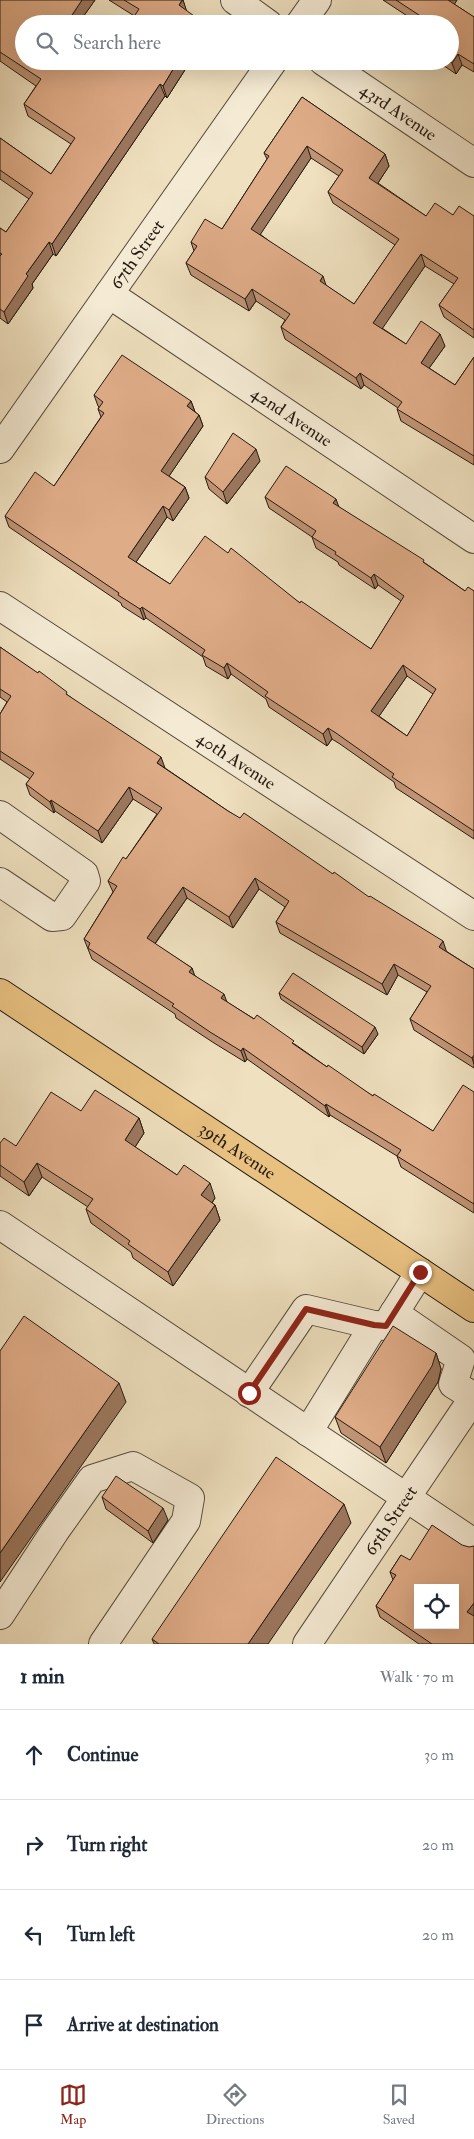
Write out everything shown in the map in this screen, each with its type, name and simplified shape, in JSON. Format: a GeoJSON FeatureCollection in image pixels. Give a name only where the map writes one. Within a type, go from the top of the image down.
{"type":"FeatureCollection","features":[{"type":"Feature","properties":{"kind":"main road","name":"39th Avenue"},"geometry":{"type":"LineString","coordinates":[[0,993],[474,1308]]}},
{"type":"Feature","properties":{"kind":"street"},"geometry":{"type":"LineString","coordinates":[[234,0],[255,15]]}},
{"type":"Feature","properties":{"kind":"street"},"geometry":{"type":"LineString","coordinates":[[306,15],[317,0]]}},
{"type":"Feature","properties":{"kind":"street","name":"67th Street"},"geometry":{"type":"LineString","coordinates":[[0,450],[8,422],[109,294],[267,70]]}},
{"type":"Feature","properties":{"kind":"street","name":"43rd Avenue"},"geometry":{"type":"LineString","coordinates":[[336,70],[474,163]]}},
{"type":"Feature","properties":{"kind":"street","name":"42nd Avenue"},"geometry":{"type":"LineString","coordinates":[[109,294],[474,539]]}},
{"type":"Feature","properties":{"kind":"street","name":"40th Avenue"},"geometry":{"type":"LineString","coordinates":[[0,606],[474,916]]}},
{"type":"Feature","properties":{"kind":"street"},"geometry":{"type":"LineString","coordinates":[[0,815],[84,874],[86,881],[62,916],[52,917],[0,882]]}},
{"type":"Feature","properties":{"kind":"street"},"geometry":{"type":"LineString","coordinates":[[0,1225],[474,1543]]}},
{"type":"Feature","properties":{"kind":"street"},"geometry":{"type":"LineString","coordinates":[[308,1432],[384,1319],[420,1272]]}},
{"type":"Feature","properties":{"kind":"street"},"geometry":{"type":"LineString","coordinates":[[249,1393],[306,1309],[384,1319],[461,1359],[453,1384],[474,1397]]}},
{"type":"Feature","properties":{"kind":"street","name":"65th Street"},"geometry":{"type":"LineString","coordinates":[[307,1644],[474,1397]]}},
{"type":"Feature","properties":{"kind":"street"},"geometry":{"type":"LineString","coordinates":[[0,1615],[54,1531],[92,1478],[133,1466],[190,1498],[189,1506],[186,1521],[103,1644]]}},
{"type":"Feature","properties":{"kind":"building"},"geometry":{"type":"Polygon","coordinates":[[[0,0],[82,0],[72,15],[15,15],[15,62],[0,52],[0,0]]]}},
{"type":"Feature","properties":{"kind":"building"},"geometry":{"type":"Polygon","coordinates":[[[124,0],[182,0],[179,5],[193,15],[135,15],[139,9],[124,0]]]}},
{"type":"Feature","properties":{"kind":"building"},"geometry":{"type":"Polygon","coordinates":[[[396,0],[448,0],[474,17],[474,64],[459,55],[459,15],[419,15],[396,0]]]}},
{"type":"Feature","properties":{"kind":"building"},"geometry":{"type":"Polygon","coordinates":[[[27,70],[173,70],[163,86],[160,84],[52,244],[49,242],[26,274],[28,276],[4,312],[0,309],[0,256],[2,254],[0,253],[0,228],[6,232],[33,193],[0,170],[0,138],[51,174],[75,138],[24,104],[41,79],[27,70]]]}},
{"type":"Feature","properties":{"kind":"building"},"geometry":{"type":"Polygon","coordinates":[[[302,97],[385,154],[369,178],[426,216],[435,203],[453,215],[459,206],[474,216],[474,330],[439,305],[458,278],[421,254],[373,323],[406,344],[421,321],[440,334],[421,363],[455,385],[474,357],[474,456],[397,409],[402,402],[360,373],[356,378],[281,327],[290,314],[252,289],[245,299],[186,263],[197,246],[191,242],[205,219],[222,229],[269,156],[264,153],[302,97]],[[307,146],[251,229],[323,276],[320,281],[354,304],[399,239],[328,192],[343,170],[307,146]]]}},
{"type":"Feature","properties":{"kind":"building"},"geometry":{"type":"Polygon","coordinates":[[[122,355],[191,401],[187,406],[199,415],[161,471],[185,487],[169,510],[163,506],[128,557],[170,584],[205,536],[228,553],[231,548],[300,603],[301,601],[371,649],[404,596],[374,574],[371,578],[335,554],[336,552],[312,537],[316,531],[265,497],[286,466],[336,499],[333,503],[424,560],[423,562],[465,591],[468,587],[474,591],[474,831],[392,777],[394,774],[336,733],[328,728],[323,734],[265,696],[268,692],[227,663],[224,668],[202,655],[205,650],[142,607],[140,609],[118,595],[119,593],[5,516],[35,472],[54,486],[104,413],[98,409],[103,402],[94,395],[122,355]],[[403,665],[371,711],[407,736],[436,689],[403,665]]]}},
{"type":"Feature","properties":{"kind":"building"},"geometry":{"type":"Polygon","coordinates":[[[233,433],[256,449],[223,492],[205,477],[233,433]]]}},
{"type":"Feature","properties":{"kind":"building"},"geometry":{"type":"Polygon","coordinates":[[[0,647],[38,673],[39,671],[67,692],[66,694],[161,757],[157,763],[240,818],[244,813],[333,874],[334,872],[369,897],[443,941],[439,947],[474,969],[474,1055],[472,1058],[410,1019],[431,986],[394,964],[382,984],[276,922],[289,901],[255,878],[229,917],[183,887],[147,938],[192,968],[189,972],[224,994],[221,998],[254,1019],[257,1015],[294,1041],[292,1043],[327,1067],[328,1065],[373,1096],[374,1094],[433,1131],[463,1085],[474,1092],[474,1204],[397,1156],[401,1150],[326,1104],[325,1106],[243,1048],[241,1051],[210,1032],[172,1006],[174,1004],[88,948],[90,943],[84,939],[117,886],[108,881],[123,857],[126,859],[162,808],[129,787],[98,831],[51,800],[50,802],[26,784],[34,773],[0,751],[0,714],[11,696],[0,689],[0,647]]]}},
{"type":"Feature","properties":{"kind":"building"},"geometry":{"type":"Polygon","coordinates":[[[293,973],[375,1027],[362,1047],[279,993],[293,973]]]}},
{"type":"Feature","properties":{"kind":"building"},"geometry":{"type":"Polygon","coordinates":[[[95,1090],[139,1118],[125,1140],[177,1175],[184,1165],[210,1183],[201,1195],[215,1205],[168,1272],[128,1244],[130,1241],[86,1209],[93,1199],[37,1163],[24,1182],[0,1165],[0,1143],[4,1138],[16,1146],[51,1092],[81,1111],[95,1090]]]}},
{"type":"Feature","properties":{"kind":"building"},"geometry":{"type":"Polygon","coordinates":[[[24,1316],[119,1383],[0,1553],[0,1351],[24,1316]]]}},
{"type":"Feature","properties":{"kind":"building"},"geometry":{"type":"Polygon","coordinates":[[[393,1326],[436,1353],[432,1366],[380,1447],[335,1417],[393,1326]]]}},
{"type":"Feature","properties":{"kind":"building"},"geometry":{"type":"Polygon","coordinates":[[[276,1457],[344,1504],[248,1644],[159,1644],[152,1639],[276,1457]]]}},
{"type":"Feature","properties":{"kind":"building"},"geometry":{"type":"Polygon","coordinates":[[[116,1476],[163,1508],[148,1531],[102,1497],[116,1476]]]}},
{"type":"Feature","properties":{"kind":"building"},"geometry":{"type":"Polygon","coordinates":[[[432,1525],[462,1545],[474,1546],[474,1603],[467,1612],[474,1616],[474,1644],[432,1644],[376,1606],[396,1575],[390,1572],[401,1555],[410,1560],[432,1525]]]}},
{"type":"Feature","properties":{"kind":"route"},"geometry":{"type":"LineString","coordinates":[[249,1393],[306,1309],[374,1325],[386,1326],[420,1272]]}}]}
